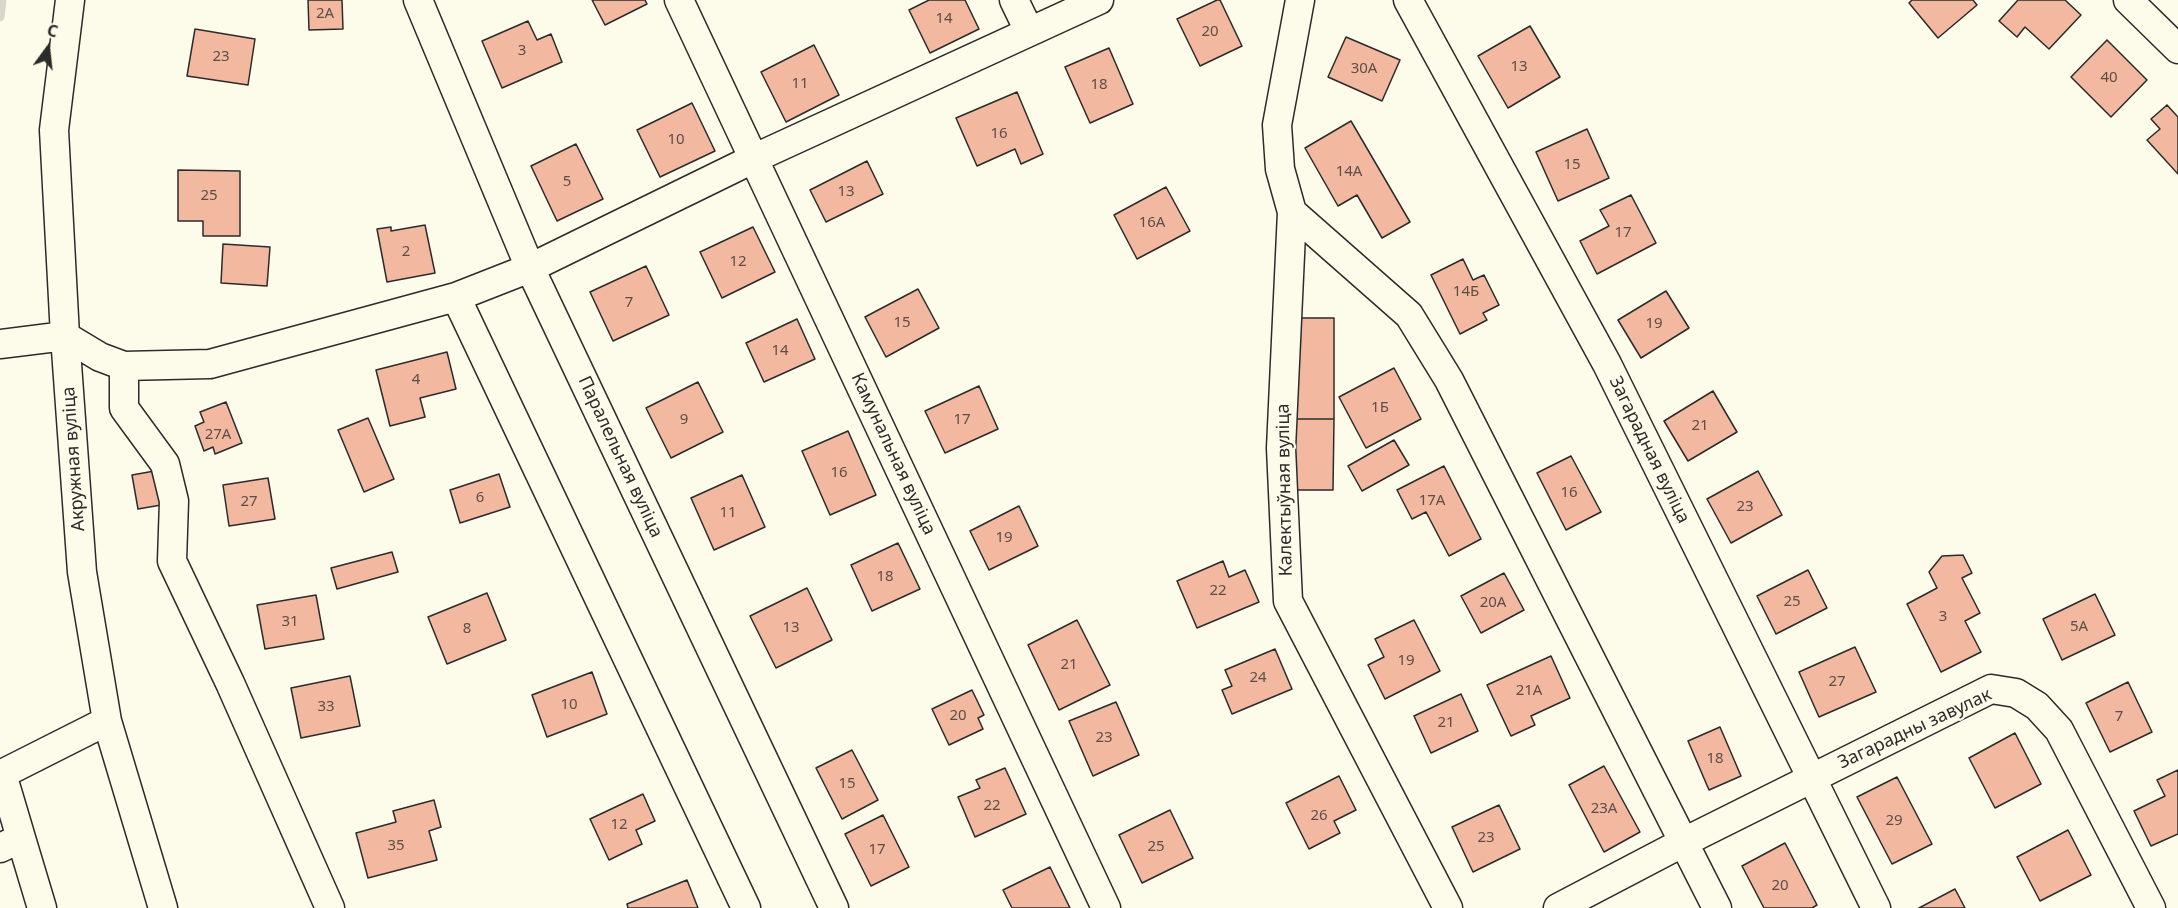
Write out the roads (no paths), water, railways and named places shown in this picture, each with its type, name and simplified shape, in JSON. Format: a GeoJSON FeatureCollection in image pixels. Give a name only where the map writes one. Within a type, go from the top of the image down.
{"type":"FeatureCollection","features":[{"type":"Feature","properties":{"kind":"street","name":"Акружная вуліца"},"geometry":{"type":"LineString","coordinates":[[70,0],[54,130],[65,336],[82,572],[107,721],[163,908]]}},
{"type":"Feature","properties":{"kind":"street","name":"Паралельная вуліца"},"geometry":{"type":"LineString","coordinates":[[418,0],[530,268],[834,908]]}},
{"type":"Feature","properties":{"kind":"street","name":"Камунальная вуліца"},"geometry":{"type":"LineString","coordinates":[[679,0],[1106,908]]}},
{"type":"Feature","properties":{"kind":"street"},"geometry":{"type":"LineString","coordinates":[[1014,0],[1029,31]]}},
{"type":"Feature","properties":{"kind":"street"},"geometry":{"type":"LineString","coordinates":[[0,344],[65,336],[100,357],[124,366],[210,364],[456,297],[530,268],[755,158],[1099,0]]}},
{"type":"Feature","properties":{"kind":"street","name":"Калектыўная вуліца"},"geometry":{"type":"LineString","coordinates":[[1300,0],[1277,125],[1280,169],[1292,212],[1281,448],[1288,601],[1448,908]]}},
{"type":"Feature","properties":{"kind":"street","name":"Загарадная вуліца"},"geometry":{"type":"LineString","coordinates":[[1408,0],[1607,364],[1876,908]]}},
{"type":"Feature","properties":{"kind":"street"},"geometry":{"type":"LineString","coordinates":[[2128,0],[2178,50]]}},
{"type":"Feature","properties":{"kind":"street"},"geometry":{"type":"LineString","coordinates":[[1292,212],[1409,315],[1449,380],[1717,908]]}},
{"type":"Feature","properties":{"kind":"street"},"geometry":{"type":"LineString","coordinates":[[456,297],[746,908]]}},
{"type":"Feature","properties":{"kind":"street"},"geometry":{"type":"LineString","coordinates":[[124,366],[124,408],[165,464],[174,501],[172,561],[230,683],[330,908]]}},
{"type":"Feature","properties":{"kind":"street","name":"Загарадны завулак"},"geometry":{"type":"LineString","coordinates":[[1557,908],[1991,689],[2016,693],[2037,706],[2059,730],[2151,908]]}},
{"type":"Feature","properties":{"kind":"street"},"geometry":{"type":"LineString","coordinates":[[42,908],[10,843],[1,774],[107,721]]}},
{"type":"Feature","properties":{"kind":"waterway"},"geometry":{"type":"LineString","coordinates":[[0,17],[2,0]]}}]}
